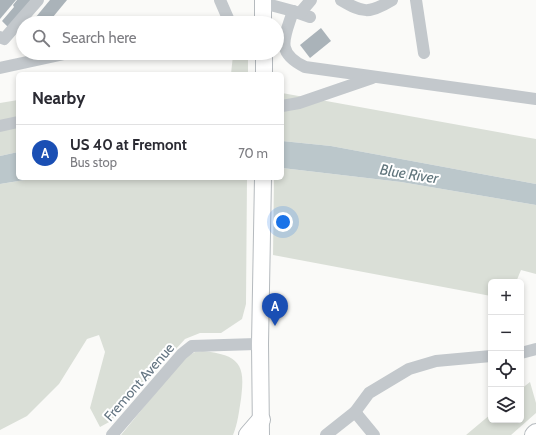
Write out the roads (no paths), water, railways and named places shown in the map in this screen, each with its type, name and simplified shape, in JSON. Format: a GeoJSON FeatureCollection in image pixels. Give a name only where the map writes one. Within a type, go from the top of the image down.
{"type":"FeatureCollection","features":[{"type":"Feature","properties":{"kind":"highway"},"geometry":{"type":"LineString","coordinates":[[248,435],[261,427]]}},
{"type":"Feature","properties":{"kind":"main road"},"geometry":{"type":"LineString","coordinates":[[263,2],[263,16]]}},
{"type":"Feature","properties":{"kind":"main road"},"geometry":{"type":"LineString","coordinates":[[261,427],[260,344],[263,180]]}},
{"type":"Feature","properties":{"kind":"street"},"geometry":{"type":"LineString","coordinates":[[24,16],[38,0]]}},
{"type":"Feature","properties":{"kind":"street"},"geometry":{"type":"LineString","coordinates":[[220,0],[227,16]]}},
{"type":"Feature","properties":{"kind":"street"},"geometry":{"type":"LineString","coordinates":[[284,44],[310,0]]}},
{"type":"Feature","properties":{"kind":"street"},"geometry":{"type":"LineString","coordinates":[[341,0],[358,10],[368,11],[381,7],[392,0]]}},
{"type":"Feature","properties":{"kind":"street"},"geometry":{"type":"LineString","coordinates":[[416,0],[424,54]]}},
{"type":"Feature","properties":{"kind":"street"},"geometry":{"type":"LineString","coordinates":[[263,2],[301,14]]}},
{"type":"Feature","properties":{"kind":"street"},"geometry":{"type":"LineString","coordinates":[[0,37],[4,39],[16,25]]}},
{"type":"Feature","properties":{"kind":"street"},"geometry":{"type":"LineString","coordinates":[[284,48],[287,56],[294,62],[305,67],[536,99]]}},
{"type":"Feature","properties":{"kind":"street"},"geometry":{"type":"LineString","coordinates":[[0,68],[37,60]]}},
{"type":"Feature","properties":{"kind":"street"},"geometry":{"type":"LineString","coordinates":[[284,106],[299,103],[375,77]]}},
{"type":"Feature","properties":{"kind":"street"},"geometry":{"type":"LineString","coordinates":[[0,126],[16,122]]}},
{"type":"Feature","properties":{"kind":"street","name":"Fremont Avenue"},"geometry":{"type":"LineString","coordinates":[[112,435],[182,354],[192,346],[260,344]]}},
{"type":"Feature","properties":{"kind":"street"},"geometry":{"type":"LineString","coordinates":[[524,352],[536,349]]}},
{"type":"Feature","properties":{"kind":"street"},"geometry":{"type":"LineString","coordinates":[[326,435],[355,412],[368,393],[409,369],[436,361],[488,356]]}},
{"type":"Feature","properties":{"kind":"street"},"geometry":{"type":"LineString","coordinates":[[355,412],[374,435]]}},
{"type":"Feature","properties":{"kind":"water","name":"Blue River"},"geometry":{"type":"Polygon","coordinates":[[[284,141],[331,146],[536,184],[536,205],[401,182],[284,168],[284,141]]]}},
{"type":"Feature","properties":{"kind":"water"},"geometry":{"type":"Polygon","coordinates":[[[16,152],[16,180],[25,180],[0,184],[0,156],[16,152]]]}},
{"type":"Feature","properties":{"kind":"place","name":"US 40 at Fremont"},"geometry":{"type":"Point","coordinates":[275,326]}}]}
